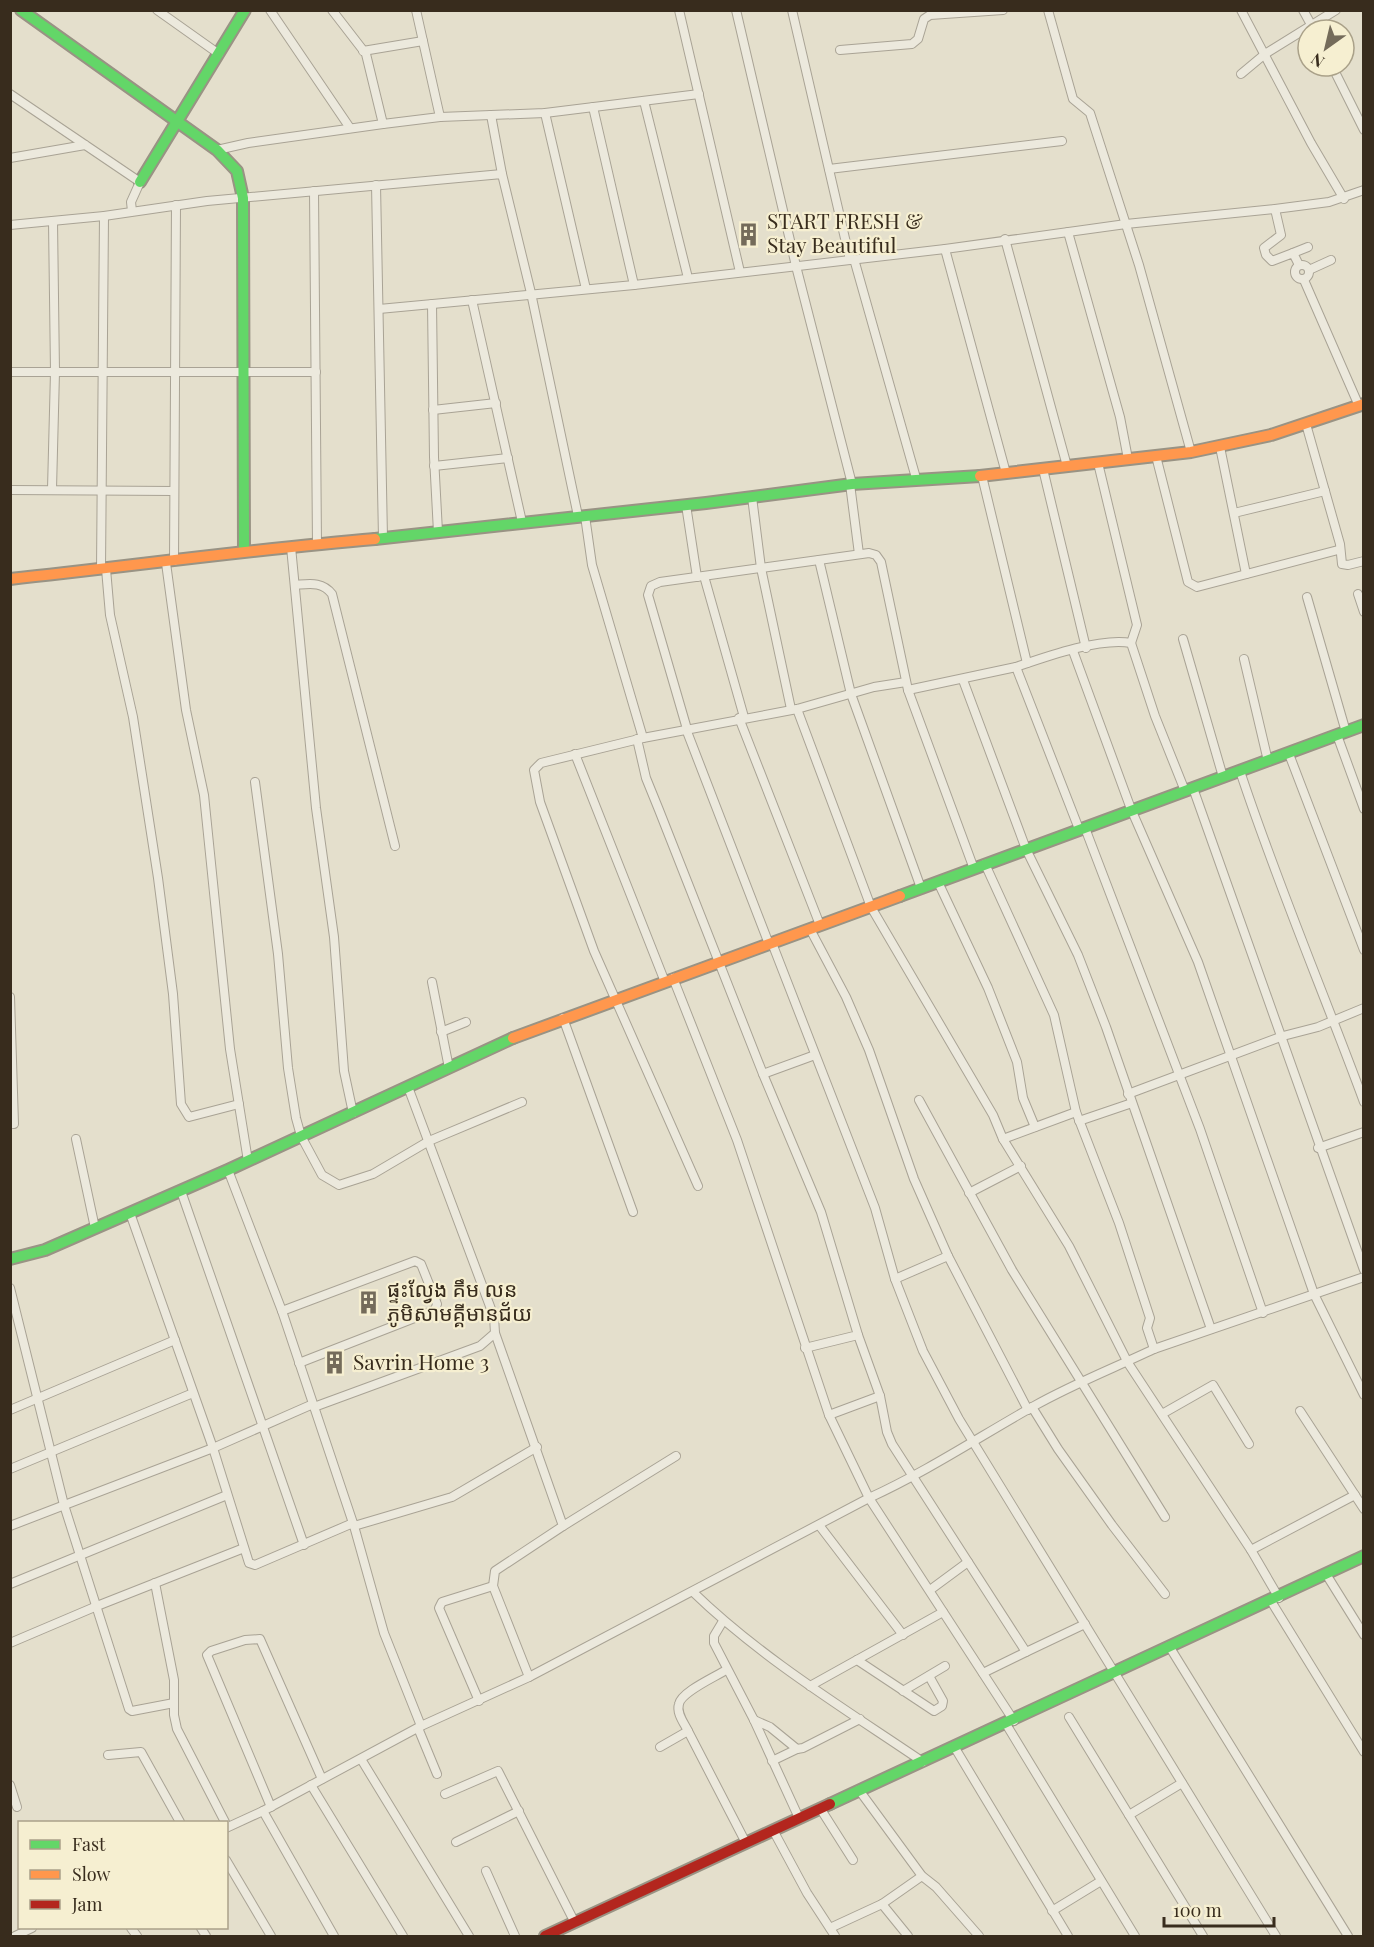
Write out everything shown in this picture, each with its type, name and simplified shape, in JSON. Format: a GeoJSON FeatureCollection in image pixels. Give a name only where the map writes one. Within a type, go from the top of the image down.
{"type":"FeatureCollection","features":[{"type":"Feature","properties":{"kind":"street"},"geometry":{"type":"LineString","coordinates":[[21,10],[217,150],[237,171],[243,198],[244,550]]}},
{"type":"Feature","properties":{"kind":"street"},"geometry":{"type":"LineString","coordinates":[[157,10],[219,54]]}},
{"type":"Feature","properties":{"kind":"street"},"geometry":{"type":"LineString","coordinates":[[132,211],[131,202],[140,182],[245,10]]}},
{"type":"Feature","properties":{"kind":"street"},"geometry":{"type":"LineString","coordinates":[[270,10],[350,128]]}},
{"type":"Feature","properties":{"kind":"street"},"geometry":{"type":"LineString","coordinates":[[332,10],[363,51],[383,124]]}},
{"type":"Feature","properties":{"kind":"street"},"geometry":{"type":"LineString","coordinates":[[416,10],[440,117]]}},
{"type":"Feature","properties":{"kind":"street"},"geometry":{"type":"LineString","coordinates":[[679,10],[740,272]]}},
{"type":"Feature","properties":{"kind":"street"},"geometry":{"type":"LineString","coordinates":[[736,10],[796,266],[851,484],[859,554]]}},
{"type":"Feature","properties":{"kind":"street"},"geometry":{"type":"LineString","coordinates":[[792,10],[852,260],[916,478]]}},
{"type":"Feature","properties":{"kind":"street"},"geometry":{"type":"LineString","coordinates":[[840,50],[912,45],[918,39],[924,19],[930,15],[1003,10]]}},
{"type":"Feature","properties":{"kind":"street"},"geometry":{"type":"LineString","coordinates":[[1048,10],[1073,99],[1090,112],[1126,224],[1191,452]]}},
{"type":"Feature","properties":{"kind":"street"},"geometry":{"type":"LineString","coordinates":[[1241,10],[1311,143],[1344,199]]}},
{"type":"Feature","properties":{"kind":"street"},"geometry":{"type":"LineString","coordinates":[[1241,74],[1265,54],[1296,37]]}},
{"type":"Feature","properties":{"kind":"street"},"geometry":{"type":"LineString","coordinates":[[363,51],[423,41]]}},
{"type":"Feature","properties":{"kind":"street"},"geometry":{"type":"LineString","coordinates":[[1338,78],[1364,130]]}},
{"type":"Feature","properties":{"kind":"street"},"geometry":{"type":"LineString","coordinates":[[10,94],[140,182]]}},
{"type":"Feature","properties":{"kind":"street"},"geometry":{"type":"LineString","coordinates":[[217,150],[350,128],[440,117],[545,113],[699,94]]}},
{"type":"Feature","properties":{"kind":"street"},"geometry":{"type":"LineString","coordinates":[[644,101],[688,278]]}},
{"type":"Feature","properties":{"kind":"street"},"geometry":{"type":"LineString","coordinates":[[593,107],[634,285]]}},
{"type":"Feature","properties":{"kind":"street"},"geometry":{"type":"LineString","coordinates":[[545,113],[586,289]]}},
{"type":"Feature","properties":{"kind":"street"},"geometry":{"type":"LineString","coordinates":[[491,115],[502,174],[592,565],[640,738],[646,778],[763,1074],[821,1212],[858,1335],[880,1396],[887,1432],[913,1478],[1026,1652]]}},
{"type":"Feature","properties":{"kind":"street"},"geometry":{"type":"LineString","coordinates":[[829,170],[1062,141]]}},
{"type":"Feature","properties":{"kind":"street"},"geometry":{"type":"LineString","coordinates":[[10,158],[85,145]]}},
{"type":"Feature","properties":{"kind":"street"},"geometry":{"type":"LineString","coordinates":[[10,225],[104,216],[243,198],[502,174]]}},
{"type":"Feature","properties":{"kind":"street"},"geometry":{"type":"LineString","coordinates":[[376,185],[383,538]]}},
{"type":"Feature","properties":{"kind":"street"},"geometry":{"type":"LineString","coordinates":[[379,309],[634,285],[945,249],[1126,224],[1275,209],[1344,199],[1364,190]]}},
{"type":"Feature","properties":{"kind":"street"},"geometry":{"type":"LineString","coordinates":[[314,191],[317,544]]}},
{"type":"Feature","properties":{"kind":"street"},"geometry":{"type":"LineString","coordinates":[[176,206],[174,492],[170,562],[186,710],[204,795],[230,1049],[248,1161]]}},
{"type":"Feature","properties":{"kind":"street"},"geometry":{"type":"LineString","coordinates":[[1275,209],[1281,235],[1264,248],[1266,255],[1272,261],[1308,247]]}},
{"type":"Feature","properties":{"kind":"street"},"geometry":{"type":"LineString","coordinates":[[104,216],[104,569],[110,615],[133,717],[160,890],[173,994],[181,1104],[189,1117],[239,1104]]}},
{"type":"Feature","properties":{"kind":"street"},"geometry":{"type":"LineString","coordinates":[[52,489],[55,372],[53,221]]}},
{"type":"Feature","properties":{"kind":"street"},"geometry":{"type":"LineString","coordinates":[[1068,232],[1120,417],[1128,459]]}},
{"type":"Feature","properties":{"kind":"street"},"geometry":{"type":"LineString","coordinates":[[1005,239],[1067,466]]}},
{"type":"Feature","properties":{"kind":"street"},"geometry":{"type":"LineString","coordinates":[[945,249],[1006,473]]}},
{"type":"Feature","properties":{"kind":"street"},"geometry":{"type":"LineString","coordinates":[[1293,253],[1299,265]]}},
{"type":"Feature","properties":{"kind":"street"},"geometry":{"type":"LineString","coordinates":[[1309,270],[1331,260]]}},
{"type":"Feature","properties":{"kind":"street"},"geometry":{"type":"LineString","coordinates":[[1299,265],[1309,270]]}},
{"type":"Feature","properties":{"kind":"street"},"geometry":{"type":"LineString","coordinates":[[1299,265],[1294,274],[1298,279],[1304,280]]}},
{"type":"Feature","properties":{"kind":"street"},"geometry":{"type":"LineString","coordinates":[[1304,280],[1309,270]]}},
{"type":"Feature","properties":{"kind":"street"},"geometry":{"type":"LineString","coordinates":[[10,579],[170,562],[244,550],[383,538],[687,505],[851,484],[916,478],[982,476],[1220,447],[1306,424],[1361,405],[1304,280]]}},
{"type":"Feature","properties":{"kind":"street"},"geometry":{"type":"LineString","coordinates":[[472,300],[522,522]]}},
{"type":"Feature","properties":{"kind":"street"},"geometry":{"type":"LineString","coordinates":[[432,304],[434,466],[438,532]]}},
{"type":"Feature","properties":{"kind":"street"},"geometry":{"type":"LineString","coordinates":[[10,372],[316,372]]}},
{"type":"Feature","properties":{"kind":"street"},"geometry":{"type":"LineString","coordinates":[[433,410],[496,403]]}},
{"type":"Feature","properties":{"kind":"street"},"geometry":{"type":"LineString","coordinates":[[1306,424],[1340,544],[1338,550],[1345,565],[1364,561]]}},
{"type":"Feature","properties":{"kind":"street"},"geometry":{"type":"LineString","coordinates":[[1220,447],[1246,574]]}},
{"type":"Feature","properties":{"kind":"street"},"geometry":{"type":"LineString","coordinates":[[1156,456],[1188,582],[1197,587],[1338,550]]}},
{"type":"Feature","properties":{"kind":"street"},"geometry":{"type":"LineString","coordinates":[[434,466],[508,458]]}},
{"type":"Feature","properties":{"kind":"street"},"geometry":{"type":"LineString","coordinates":[[1098,463],[1137,625],[1131,643],[1155,716],[1189,789],[1283,1036],[1318,1148],[1364,1270]]}},
{"type":"Feature","properties":{"kind":"street"},"geometry":{"type":"LineString","coordinates":[[1043,469],[1086,648]]}},
{"type":"Feature","properties":{"kind":"street"},"geometry":{"type":"LineString","coordinates":[[982,476],[1027,663]]}},
{"type":"Feature","properties":{"kind":"street"},"geometry":{"type":"LineString","coordinates":[[10,489],[174,492]]}},
{"type":"Feature","properties":{"kind":"street"},"geometry":{"type":"LineString","coordinates":[[1234,513],[1325,491]]}},
{"type":"Feature","properties":{"kind":"street"},"geometry":{"type":"LineString","coordinates":[[752,497],[761,568],[794,709],[871,907],[993,1115],[1003,1139],[1069,1246],[1128,1363],[1251,1550],[1275,1599],[1364,1752]]}},
{"type":"Feature","properties":{"kind":"street"},"geometry":{"type":"LineString","coordinates":[[687,505],[700,576],[742,718],[815,927],[869,1050],[914,1179],[948,1256],[1030,1408],[1112,1526],[1165,1594]]}},
{"type":"Feature","properties":{"kind":"street"},"geometry":{"type":"LineString","coordinates":[[291,547],[316,808],[334,937],[344,1071],[353,1113]]}},
{"type":"Feature","properties":{"kind":"street"},"geometry":{"type":"LineString","coordinates":[[974,869],[907,686],[881,562],[872,553],[654,583],[648,595],[686,729],[875,1208],[895,1279],[923,1352],[972,1441],[1276,1936]]}},
{"type":"Feature","properties":{"kind":"street"},"geometry":{"type":"LineString","coordinates":[[819,560],[851,694],[921,888]]}},
{"type":"Feature","properties":{"kind":"street"},"geometry":{"type":"LineString","coordinates":[[295,585],[316,584],[327,588],[332,594],[395,846]]}},
{"type":"Feature","properties":{"kind":"street"},"geometry":{"type":"LineString","coordinates":[[1358,594],[1364,612]]}},
{"type":"Feature","properties":{"kind":"street"},"geometry":{"type":"LineString","coordinates":[[1307,597],[1364,809]]}},
{"type":"Feature","properties":{"kind":"street"},"geometry":{"type":"LineString","coordinates":[[1183,639],[1223,777]]}},
{"type":"Feature","properties":{"kind":"street"},"geometry":{"type":"LineString","coordinates":[[698,1186],[615,1000],[540,802],[534,770],[540,763],[640,738],[794,709],[851,694],[963,680],[1086,648],[1122,641],[1131,643]]}},
{"type":"Feature","properties":{"kind":"street"},"geometry":{"type":"LineString","coordinates":[[1073,651],[1131,809],[1198,962],[1314,1294],[1364,1395]]}},
{"type":"Feature","properties":{"kind":"street"},"geometry":{"type":"LineString","coordinates":[[1244,659],[1268,761]]}},
{"type":"Feature","properties":{"kind":"street"},"geometry":{"type":"LineString","coordinates":[[1016,668],[1180,1075],[1263,1313]]}},
{"type":"Feature","properties":{"kind":"street"},"geometry":{"type":"LineString","coordinates":[[963,680],[1026,849],[1078,955],[1211,1329]]}},
{"type":"Feature","properties":{"kind":"street"},"geometry":{"type":"LineString","coordinates":[[10,1259],[45,1250],[181,1191],[448,1068],[563,1018],[771,944],[1131,809],[1289,754],[1364,725]]}},
{"type":"Feature","properties":{"kind":"street"},"geometry":{"type":"LineString","coordinates":[[575,754],[737,1140],[829,1414],[869,1498],[983,1672],[1010,1723],[1135,1936]]}},
{"type":"Feature","properties":{"kind":"street"},"geometry":{"type":"LineString","coordinates":[[1289,754],[1364,950]]}},
{"type":"Feature","properties":{"kind":"street"},"geometry":{"type":"LineString","coordinates":[[1240,771],[1264,843],[1335,1020],[1364,1101]]}},
{"type":"Feature","properties":{"kind":"street"},"geometry":{"type":"LineString","coordinates":[[255,782],[278,954],[288,1068],[301,1136],[322,1174],[339,1185],[373,1174],[429,1141],[522,1102]]}},
{"type":"Feature","properties":{"kind":"street"},"geometry":{"type":"LineString","coordinates":[[985,864],[1054,1015],[1076,1112],[1119,1223],[1150,1318],[1146,1328],[1154,1349]]}},
{"type":"Feature","properties":{"kind":"street"},"geometry":{"type":"LineString","coordinates":[[938,882],[983,978],[1017,1062],[1023,1098],[1035,1127]]}},
{"type":"Feature","properties":{"kind":"street"},"geometry":{"type":"LineString","coordinates":[[432,982],[448,1068]]}},
{"type":"Feature","properties":{"kind":"street"},"geometry":{"type":"LineString","coordinates":[[10,997],[14,1124]]}},
{"type":"Feature","properties":{"kind":"street"},"geometry":{"type":"LineString","coordinates":[[1128,1094],[1283,1036],[1318,1027],[1364,1008]]}},
{"type":"Feature","properties":{"kind":"street"},"geometry":{"type":"LineString","coordinates":[[563,1018],[633,1212]]}},
{"type":"Feature","properties":{"kind":"street"},"geometry":{"type":"LineString","coordinates":[[441,1032],[466,1022]]}},
{"type":"Feature","properties":{"kind":"street"},"geometry":{"type":"LineString","coordinates":[[763,1074],[815,1055]]}},
{"type":"Feature","properties":{"kind":"street"},"geometry":{"type":"LineString","coordinates":[[408,1087],[494,1317],[495,1333],[563,1526]]}},
{"type":"Feature","properties":{"kind":"street"},"geometry":{"type":"LineString","coordinates":[[919,1100],[1012,1270],[1165,1517]]}},
{"type":"Feature","properties":{"kind":"street"},"geometry":{"type":"LineString","coordinates":[[1079,1121],[1132,1103]]}},
{"type":"Feature","properties":{"kind":"street"},"geometry":{"type":"LineString","coordinates":[[1003,1139],[1076,1112]]}},
{"type":"Feature","properties":{"kind":"street"},"geometry":{"type":"LineString","coordinates":[[1318,1148],[1364,1132]]}},
{"type":"Feature","properties":{"kind":"street"},"geometry":{"type":"LineString","coordinates":[[76,1139],[95,1228]]}},
{"type":"Feature","properties":{"kind":"street"},"geometry":{"type":"LineString","coordinates":[[969,1193],[1021,1166]]}},
{"type":"Feature","properties":{"kind":"street"},"geometry":{"type":"LineString","coordinates":[[228,1170],[282,1311],[354,1525],[385,1635],[437,1774]]}},
{"type":"Feature","properties":{"kind":"street"},"geometry":{"type":"LineString","coordinates":[[181,1191],[304,1545]]}},
{"type":"Feature","properties":{"kind":"street"},"geometry":{"type":"LineString","coordinates":[[130,1213],[213,1448],[249,1563],[255,1565],[354,1525],[452,1497],[537,1447]]}},
{"type":"Feature","properties":{"kind":"street"},"geometry":{"type":"LineString","coordinates":[[895,1279],[948,1256]]}},
{"type":"Feature","properties":{"kind":"street"},"geometry":{"type":"LineString","coordinates":[[282,1311],[415,1261],[421,1264],[437,1304],[435,1310],[299,1363]]}},
{"type":"Feature","properties":{"kind":"street"},"geometry":{"type":"LineString","coordinates":[[228,1825],[267,1809],[419,1727],[529,1677],[869,1498],[913,1478],[1030,1408],[1106,1369],[1128,1363],[1154,1349],[1364,1277]]}},
{"type":"Feature","properties":{"kind":"street"},"geometry":{"type":"LineString","coordinates":[[10,1288],[64,1505],[129,1709],[132,1711],[174,1703]]}},
{"type":"Feature","properties":{"kind":"street"},"geometry":{"type":"LineString","coordinates":[[10,1526],[213,1448],[313,1406],[480,1346],[495,1333]]}},
{"type":"Feature","properties":{"kind":"street"},"geometry":{"type":"LineString","coordinates":[[805,1348],[858,1335]]}},
{"type":"Feature","properties":{"kind":"street"},"geometry":{"type":"LineString","coordinates":[[10,1410],[175,1340]]}},
{"type":"Feature","properties":{"kind":"street"},"geometry":{"type":"LineString","coordinates":[[1162,1414],[1213,1385],[1249,1444]]}},
{"type":"Feature","properties":{"kind":"street"},"geometry":{"type":"LineString","coordinates":[[10,1469],[194,1393]]}},
{"type":"Feature","properties":{"kind":"street"},"geometry":{"type":"LineString","coordinates":[[829,1414],[880,1396]]}},
{"type":"Feature","properties":{"kind":"street"},"geometry":{"type":"LineString","coordinates":[[1300,1411],[1364,1509]]}},
{"type":"Feature","properties":{"kind":"street"},"geometry":{"type":"LineString","coordinates":[[529,1677],[493,1586],[495,1570],[676,1456]]}},
{"type":"Feature","properties":{"kind":"street"},"geometry":{"type":"LineString","coordinates":[[10,1584],[227,1495]]}},
{"type":"Feature","properties":{"kind":"street"},"geometry":{"type":"LineString","coordinates":[[1251,1550],[1355,1495]]}},
{"type":"Feature","properties":{"kind":"street"},"geometry":{"type":"LineString","coordinates":[[819,1525],[903,1635]]}},
{"type":"Feature","properties":{"kind":"street"},"geometry":{"type":"LineString","coordinates":[[10,1644],[97,1606],[244,1548]]}},
{"type":"Feature","properties":{"kind":"street"},"geometry":{"type":"LineString","coordinates":[[545,1936],[859,1790],[1010,1723],[1112,1672],[1275,1599],[1364,1556]]}},
{"type":"Feature","properties":{"kind":"street"},"geometry":{"type":"LineString","coordinates":[[930,1590],[968,1562]]}},
{"type":"Feature","properties":{"kind":"street"},"geometry":{"type":"LineString","coordinates":[[1326,1574],[1364,1635]]}},
{"type":"Feature","properties":{"kind":"street"},"geometry":{"type":"LineString","coordinates":[[155,1583],[174,1680],[177,1729],[223,1821]]}},
{"type":"Feature","properties":{"kind":"street"},"geometry":{"type":"LineString","coordinates":[[479,1701],[439,1608],[441,1602],[493,1586]]}},
{"type":"Feature","properties":{"kind":"street"},"geometry":{"type":"LineString","coordinates":[[693,1592],[723,1621],[810,1686],[923,1762]]}},
{"type":"Feature","properties":{"kind":"street"},"geometry":{"type":"LineString","coordinates":[[810,1686],[944,1612]]}},
{"type":"Feature","properties":{"kind":"street"},"geometry":{"type":"LineString","coordinates":[[723,1621],[714,1636],[714,1643],[754,1720],[799,1818]]}},
{"type":"Feature","properties":{"kind":"street"},"geometry":{"type":"LineString","coordinates":[[983,1672],[1085,1624]]}},
{"type":"Feature","properties":{"kind":"street"},"geometry":{"type":"LineString","coordinates":[[322,1779],[260,1639],[245,1640],[211,1651],[207,1655],[267,1809],[334,1936]]}},
{"type":"Feature","properties":{"kind":"street"},"geometry":{"type":"LineString","coordinates":[[1170,1646],[1348,1936]]}},
{"type":"Feature","properties":{"kind":"street"},"geometry":{"type":"LineString","coordinates":[[857,1660],[934,1711],[938,1710],[943,1701],[929,1676]]}},
{"type":"Feature","properties":{"kind":"street"},"geometry":{"type":"LineString","coordinates":[[903,1691],[945,1666]]}},
{"type":"Feature","properties":{"kind":"street"},"geometry":{"type":"LineString","coordinates":[[726,1670],[683,1695],[679,1703],[679,1712],[746,1843]]}},
{"type":"Feature","properties":{"kind":"street"},"geometry":{"type":"LineString","coordinates":[[1069,1717],[1203,1936]]}},
{"type":"Feature","properties":{"kind":"street"},"geometry":{"type":"LineString","coordinates":[[772,1761],[797,1749],[803,1749],[860,1719]]}},
{"type":"Feature","properties":{"kind":"street"},"geometry":{"type":"LineString","coordinates":[[754,1720],[770,1727],[797,1749]]}},
{"type":"Feature","properties":{"kind":"street"},"geometry":{"type":"LineString","coordinates":[[660,1747],[688,1731]]}},
{"type":"Feature","properties":{"kind":"street"},"geometry":{"type":"LineString","coordinates":[[955,1748],[1068,1936]]}},
{"type":"Feature","properties":{"kind":"street"},"geometry":{"type":"LineString","coordinates":[[108,1755],[141,1752],[179,1821]]}},
{"type":"Feature","properties":{"kind":"street"},"geometry":{"type":"LineString","coordinates":[[361,1759],[469,1936]]}},
{"type":"Feature","properties":{"kind":"street"},"geometry":{"type":"LineString","coordinates":[[445,1794],[496,1770],[575,1923]]}},
{"type":"Feature","properties":{"kind":"street"},"geometry":{"type":"LineString","coordinates":[[1129,1815],[1182,1783]]}},
{"type":"Feature","properties":{"kind":"street"},"geometry":{"type":"LineString","coordinates":[[10,1785],[17,1807]]}},
{"type":"Feature","properties":{"kind":"street"},"geometry":{"type":"LineString","coordinates":[[311,1785],[403,1936]]}},
{"type":"Feature","properties":{"kind":"street"},"geometry":{"type":"LineString","coordinates":[[859,1790],[922,1876],[936,1887],[979,1936]]}},
{"type":"Feature","properties":{"kind":"street"},"geometry":{"type":"LineString","coordinates":[[820,1808],[853,1860]]}},
{"type":"Feature","properties":{"kind":"street"},"geometry":{"type":"LineString","coordinates":[[456,1842],[519,1811]]}},
{"type":"Feature","properties":{"kind":"street"},"geometry":{"type":"LineString","coordinates":[[773,1830],[807,1893],[835,1936]]}},
{"type":"Feature","properties":{"kind":"street"},"geometry":{"type":"LineString","coordinates":[[228,1863],[270,1936]]}},
{"type":"Feature","properties":{"kind":"street"},"geometry":{"type":"LineString","coordinates":[[486,1871],[515,1936]]}},
{"type":"Feature","properties":{"kind":"street"},"geometry":{"type":"LineString","coordinates":[[830,1928],[882,1904],[922,1876]]}},
{"type":"Feature","properties":{"kind":"street"},"geometry":{"type":"LineString","coordinates":[[1052,1911],[1101,1881]]}},
{"type":"Feature","properties":{"kind":"street"},"geometry":{"type":"LineString","coordinates":[[882,1904],[908,1936]]}},
{"type":"Feature","properties":{"kind":"street"},"geometry":{"type":"LineString","coordinates":[[15,1936],[30,1929]]}},
{"type":"Feature","properties":{"kind":"traffic: fast"},"geometry":{"type":"LineString","coordinates":[[21,10],[217,150],[237,171],[243,198],[244,550]]}},
{"type":"Feature","properties":{"kind":"traffic: fast"},"geometry":{"type":"LineString","coordinates":[[140,182],[245,10]]}},
{"type":"Feature","properties":{"kind":"traffic: fast"},"geometry":{"type":"LineString","coordinates":[[375,539],[706,503],[852,484],[980,476]]}},
{"type":"Feature","properties":{"kind":"traffic: fast"},"geometry":{"type":"LineString","coordinates":[[900,896],[1364,725]]}},
{"type":"Feature","properties":{"kind":"traffic: fast"},"geometry":{"type":"LineString","coordinates":[[10,1259],[45,1250],[228,1170],[513,1038]]}},
{"type":"Feature","properties":{"kind":"traffic: fast"},"geometry":{"type":"LineString","coordinates":[[830,1804],[1364,1556]]}},
{"type":"Feature","properties":{"kind":"traffic: slow"},"geometry":{"type":"LineString","coordinates":[[980,476],[1191,452],[1271,435],[1364,404]]}},
{"type":"Feature","properties":{"kind":"traffic: slow"},"geometry":{"type":"LineString","coordinates":[[10,579],[375,539]]}},
{"type":"Feature","properties":{"kind":"traffic: slow"},"geometry":{"type":"LineString","coordinates":[[513,1038],[900,896]]}},
{"type":"Feature","properties":{"kind":"traffic: jam"},"geometry":{"type":"LineString","coordinates":[[545,1936],[830,1804]]}},
{"type":"Feature","properties":{"kind":"place","name":"START FRESH & Stay Beautiful"},"geometry":{"type":"Point","coordinates":[749,234]}},
{"type":"Feature","properties":{"kind":"place","name":"ផ្ទះល្វែង គឹម លន ភូមិសាមគ្គីមានជ័យ"},"geometry":{"type":"Point","coordinates":[369,1302]}},
{"type":"Feature","properties":{"kind":"place","name":"Savrin Home 3"},"geometry":{"type":"Point","coordinates":[335,1363]}}]}
